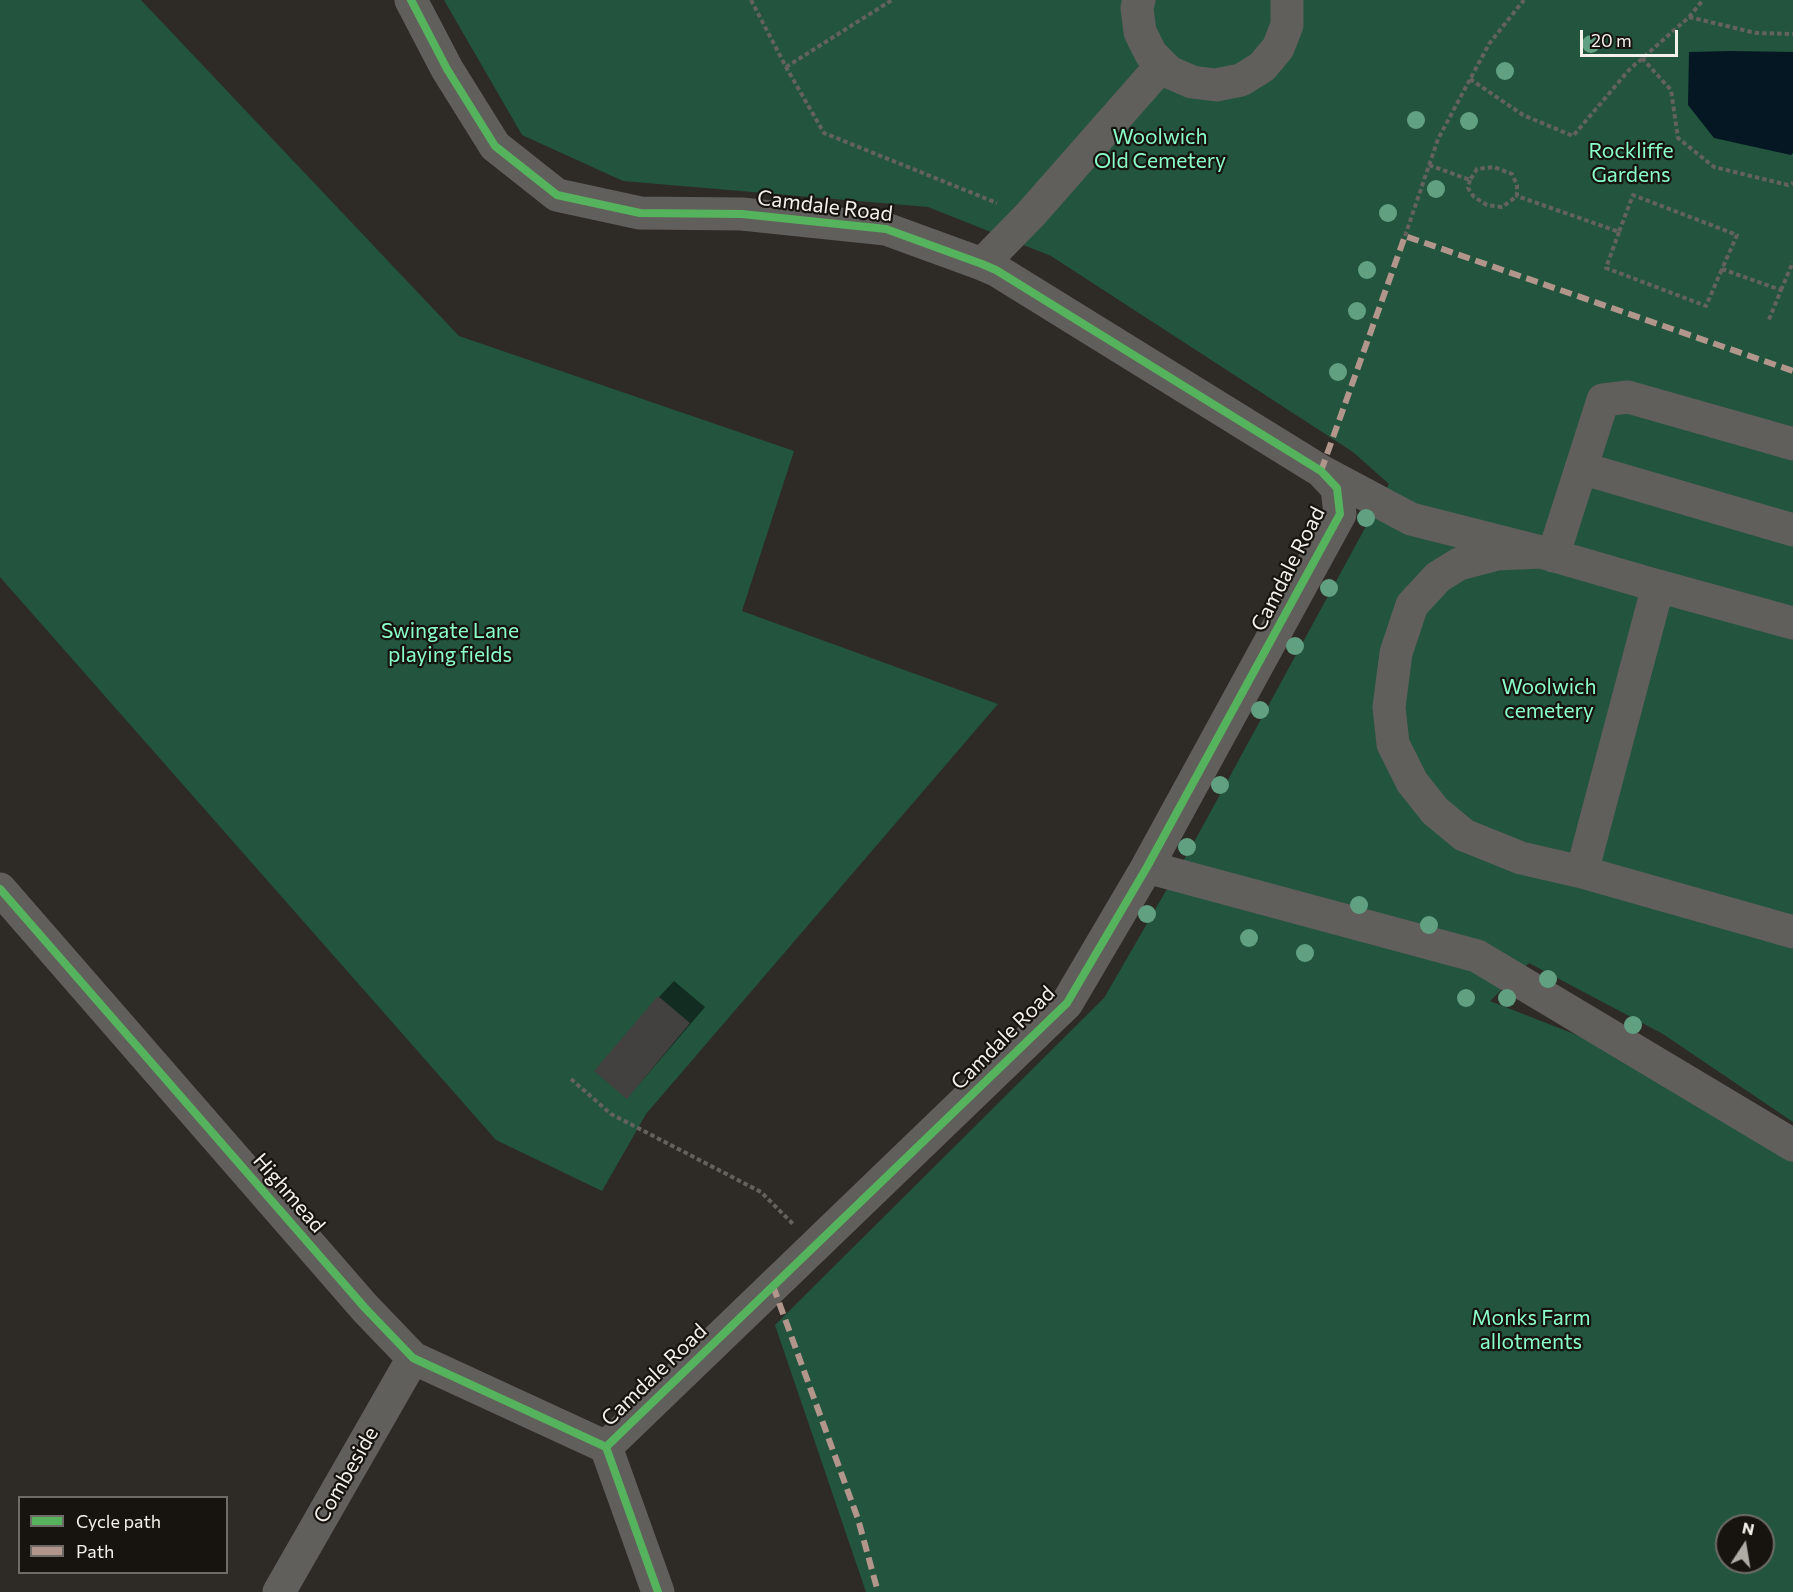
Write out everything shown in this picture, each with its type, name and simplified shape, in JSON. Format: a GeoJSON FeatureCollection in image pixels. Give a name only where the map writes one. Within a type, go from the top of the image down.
{"type":"FeatureCollection","features":[{"type":"Feature","properties":{"kind":"street","name":"Camdale Road"},"geometry":{"type":"LineString","coordinates":[[411,0],[447,69],[495,146],[557,195],[640,213],[742,214],[886,229],[982,264],[996,270],[1321,471],[1337,488],[1340,514],[1147,867],[1067,1003],[606,1447]]}},
{"type":"Feature","properties":{"kind":"street"},"geometry":{"type":"LineString","coordinates":[[1138,0],[1140,32],[1151,54],[1169,72],[1192,82],[1216,85],[1241,80],[1262,67],[1278,48],[1287,25],[1287,0]]}},
{"type":"Feature","properties":{"kind":"street"},"geometry":{"type":"LineString","coordinates":[[982,264],[1030,215],[1162,65]]}},
{"type":"Feature","properties":{"kind":"street"},"geometry":{"type":"LineString","coordinates":[[1547,554],[1581,468],[1603,400],[1628,397],[1793,444]]}},
{"type":"Feature","properties":{"kind":"street"},"geometry":{"type":"LineString","coordinates":[[1581,468],[1793,530]]}},
{"type":"Feature","properties":{"kind":"street"},"geometry":{"type":"LineString","coordinates":[[1321,471],[1411,519],[1547,554],[1793,623]]}},
{"type":"Feature","properties":{"kind":"street"},"geometry":{"type":"LineString","coordinates":[[1547,554],[1497,554],[1460,564],[1438,577],[1412,605],[1396,653],[1389,707],[1393,744],[1412,782],[1435,812],[1464,835],[1521,858],[1582,872],[1793,932]]}},
{"type":"Feature","properties":{"kind":"street"},"geometry":{"type":"LineString","coordinates":[[1582,872],[1658,586]]}},
{"type":"Feature","properties":{"kind":"street"},"geometry":{"type":"LineString","coordinates":[[1147,867],[1477,956],[1793,1144]]}},
{"type":"Feature","properties":{"kind":"street","name":"Highmead"},"geometry":{"type":"LineString","coordinates":[[0,890],[357,1299],[413,1358],[606,1447]]}},
{"type":"Feature","properties":{"kind":"street","name":"Combeside"},"geometry":{"type":"LineString","coordinates":[[279,1592],[413,1358]]}},
{"type":"Feature","properties":{"kind":"street"},"geometry":{"type":"LineString","coordinates":[[606,1447],[658,1592]]}},
{"type":"Feature","properties":{"kind":"path"},"geometry":{"type":"LineString","coordinates":[[752,0],[786,67],[824,133],[1030,215]]}},
{"type":"Feature","properties":{"kind":"path"},"geometry":{"type":"LineString","coordinates":[[786,67],[892,0]]}},
{"type":"Feature","properties":{"kind":"path"},"geometry":{"type":"LineString","coordinates":[[1405,236],[1438,139],[1489,44],[1524,0]]}},
{"type":"Feature","properties":{"kind":"path"},"geometry":{"type":"LineString","coordinates":[[1470,79],[1523,116],[1573,136],[1629,70],[1689,17],[1702,0]]}},
{"type":"Feature","properties":{"kind":"path"},"geometry":{"type":"LineString","coordinates":[[1689,17],[1756,33],[1793,34]]}},
{"type":"Feature","properties":{"kind":"path"},"geometry":{"type":"LineString","coordinates":[[1642,58],[1671,90],[1678,138],[1714,166],[1788,184],[1793,183]]}},
{"type":"Feature","properties":{"kind":"path"},"geometry":{"type":"LineString","coordinates":[[1429,165],[1470,180]]}},
{"type":"Feature","properties":{"kind":"path"},"geometry":{"type":"LineString","coordinates":[[1494,166],[1512,174],[1517,185],[1517,196],[1502,207],[1487,205],[1474,197],[1468,188],[1470,180],[1477,169],[1494,166]]}},
{"type":"Feature","properties":{"kind":"path"},"geometry":{"type":"LineString","coordinates":[[1634,195],[1737,235],[1706,306],[1606,268],[1619,232],[1634,195]]}},
{"type":"Feature","properties":{"kind":"path"},"geometry":{"type":"LineString","coordinates":[[1517,196],[1619,232]]}},
{"type":"Feature","properties":{"kind":"path"},"geometry":{"type":"LineString","coordinates":[[1768,322],[1793,261]]}},
{"type":"Feature","properties":{"kind":"path"},"geometry":{"type":"LineString","coordinates":[[1722,268],[1781,290]]}},
{"type":"Feature","properties":{"kind":"path"},"geometry":{"type":"LineString","coordinates":[[571,1079],[611,1114],[761,1192],[815,1246]]}},
{"type":"Feature","properties":{"kind":"green space","name":"Swingate Lane playing fields"},"geometry":{"type":"Polygon","coordinates":[[[0,0],[141,0],[459,336],[794,451],[742,611],[998,704],[646,1114],[602,1191],[496,1140],[0,577],[0,0]]]}},
{"type":"Feature","properties":{"kind":"green space"},"geometry":{"type":"Polygon","coordinates":[[[444,0],[1793,0],[1793,1122],[1663,1034],[1529,963],[1490,1001],[1633,1057],[1793,1144],[1793,1592],[866,1592],[775,1325],[1104,998],[1193,844],[1389,484],[1353,452],[1051,256],[928,207],[623,181],[522,135],[444,0]]]}},
{"type":"Feature","properties":{"kind":"water"},"geometry":{"type":"Polygon","coordinates":[[[1689,52],[1793,52],[1793,153],[1791,155],[1714,138],[1688,105],[1689,52]]]}},
{"type":"Feature","properties":{"kind":"building"},"geometry":{"type":"Polygon","coordinates":[[[658,996],[690,1023],[627,1099],[594,1071],[658,996]]]}},
{"type":"Feature","properties":{"kind":"marked path"},"geometry":{"type":"LineString","coordinates":[[1321,471],[1405,236],[1793,371]]}},
{"type":"Feature","properties":{"kind":"marked path"},"geometry":{"type":"LineString","coordinates":[[773,1286],[858,1519],[878,1592]]}},
{"type":"Feature","properties":{"kind":"cycle path"},"geometry":{"type":"LineString","coordinates":[[411,0],[447,69],[495,146],[557,195],[640,213],[742,214],[886,229],[982,264],[996,270],[1321,471],[1337,488],[1340,514],[1147,867],[1067,1003],[606,1447]]}},
{"type":"Feature","properties":{"kind":"cycle path"},"geometry":{"type":"LineString","coordinates":[[0,889],[365,1308],[413,1358],[606,1447]]}},
{"type":"Feature","properties":{"kind":"cycle path"},"geometry":{"type":"LineString","coordinates":[[606,1447],[658,1592]]}},
{"type":"Feature","properties":{"kind":"park label","name":"Woolwich Old Cemetery"},"geometry":{"type":"Point","coordinates":[1160,149]}},
{"type":"Feature","properties":{"kind":"park label","name":"Rockliffe Gardens"},"geometry":{"type":"Point","coordinates":[1631,163]}},
{"type":"Feature","properties":{"kind":"park label","name":"Woolwich cemetery"},"geometry":{"type":"Point","coordinates":[1549,699]}},
{"type":"Feature","properties":{"kind":"park label","name":"Monks Farm allotments"},"geometry":{"type":"Point","coordinates":[1531,1330]}}]}
